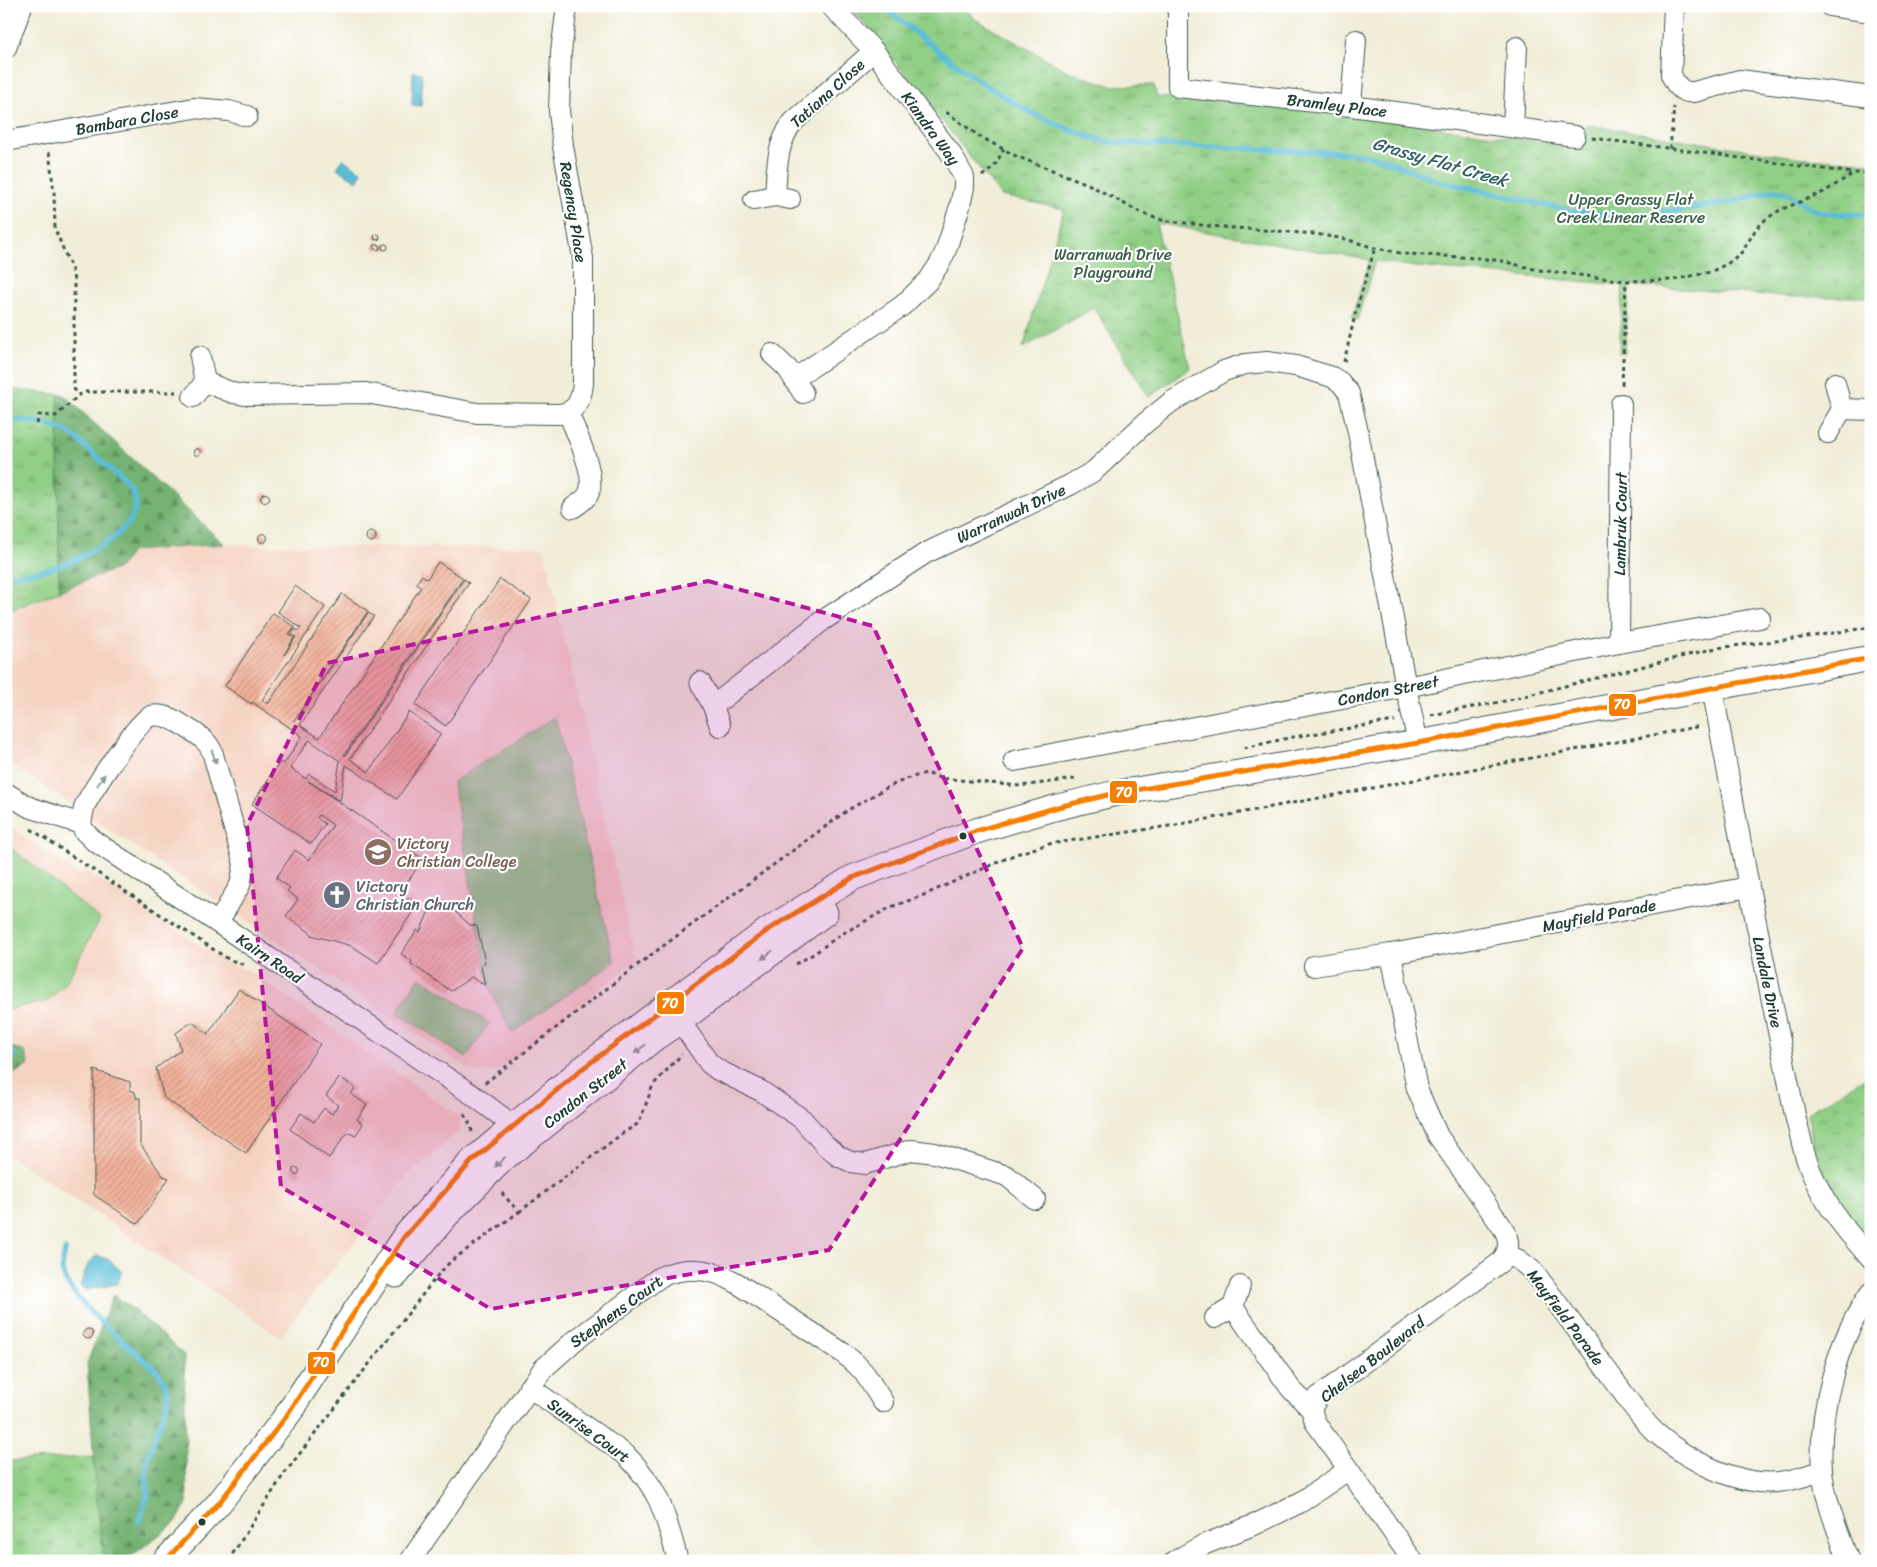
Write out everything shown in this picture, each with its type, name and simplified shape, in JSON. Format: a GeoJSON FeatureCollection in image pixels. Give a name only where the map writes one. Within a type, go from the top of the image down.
{"type":"FeatureCollection","features":[{"type":"Feature","properties":{"kind":"main road","name":"Condon Street"},"geometry":{"type":"LineString","coordinates":[[521,1131],[544,1102],[582,1069],[768,930],[852,878],[976,830],[1112,794],[1418,743],[1871,658]]}},
{"type":"Feature","properties":{"kind":"main road","name":"Condon Street"},"geometry":{"type":"LineString","coordinates":[[165,1561],[219,1502],[420,1245],[464,1197],[479,1168],[521,1131],[680,1021],[798,932],[840,903],[950,841]]}},
{"type":"Feature","properties":{"kind":"street"},"geometry":{"type":"LineString","coordinates":[[6,48],[22,6]]}},
{"type":"Feature","properties":{"kind":"street","name":"Regency Place"},"geometry":{"type":"LineString","coordinates":[[567,6],[561,52],[560,126],[581,243],[584,273],[582,392],[577,406],[568,413]]}},
{"type":"Feature","properties":{"kind":"street","name":"Kiandra Way"},"geometry":{"type":"LineString","coordinates":[[772,354],[780,360],[799,386],[902,306],[928,282],[940,263],[946,250],[964,187],[961,171],[950,152],[874,51],[831,6]]}},
{"type":"Feature","properties":{"kind":"street","name":"Bramley Place"},"geometry":{"type":"LineString","coordinates":[[1178,6],[1178,87],[1351,106],[1575,136]]}},
{"type":"Feature","properties":{"kind":"street"},"geometry":{"type":"LineString","coordinates":[[1674,6],[1671,76],[1681,89],[1694,92],[1730,82],[1750,80],[1871,97]]}},
{"type":"Feature","properties":{"kind":"street"},"geometry":{"type":"LineString","coordinates":[[1830,6],[1871,12]]}},
{"type":"Feature","properties":{"kind":"street"},"geometry":{"type":"LineString","coordinates":[[1351,106],[1356,40]]}},
{"type":"Feature","properties":{"kind":"street"},"geometry":{"type":"LineString","coordinates":[[1514,127],[1517,47]]}},
{"type":"Feature","properties":{"kind":"street","name":"Tatiana Close"},"geometry":{"type":"LineString","coordinates":[[754,200],[783,197],[778,158],[780,144],[785,132],[793,122],[874,51]]}},
{"type":"Feature","properties":{"kind":"street","name":"Bambara Close"},"geometry":{"type":"LineString","coordinates":[[6,141],[194,108],[223,110],[247,116]]}},
{"type":"Feature","properties":{"kind":"street"},"geometry":{"type":"LineString","coordinates":[[200,356],[199,390],[245,395],[366,393],[477,412],[568,413],[584,452],[590,485],[589,494],[573,508]]}},
{"type":"Feature","properties":{"kind":"street","name":"Warranwah Drive"},"geometry":{"type":"LineString","coordinates":[[713,706],[822,620],[926,552],[1070,485],[1094,471],[1144,424],[1171,402],[1224,371],[1245,364],[1267,362],[1346,377]]}},
{"type":"Feature","properties":{"kind":"street"},"geometry":{"type":"LineString","coordinates":[[1346,377],[1418,743]]}},
{"type":"Feature","properties":{"kind":"street"},"geometry":{"type":"LineString","coordinates":[[1828,433],[1842,409],[1835,383]]}},
{"type":"Feature","properties":{"kind":"street","name":"Lambruk Court"},"geometry":{"type":"LineString","coordinates":[[1619,643],[1621,404]]}},
{"type":"Feature","properties":{"kind":"street"},"geometry":{"type":"LineString","coordinates":[[1842,409],[1871,410]]}},
{"type":"Feature","properties":{"kind":"street","name":"Condon Street"},"geometry":{"type":"LineString","coordinates":[[1014,761],[1406,687],[1619,643],[1760,618]]}},
{"type":"Feature","properties":{"kind":"street"},"geometry":{"type":"LineString","coordinates":[[700,682],[713,706],[720,726]]}},
{"type":"Feature","properties":{"kind":"street","name":"Landale Drive"},"geometry":{"type":"LineString","coordinates":[[1712,687],[1749,887],[1796,1120],[1806,1159],[1818,1186],[1833,1211],[1855,1241],[1871,1258]]}},
{"type":"Feature","properties":{"kind":"street"},"geometry":{"type":"LineString","coordinates":[[6,793],[29,807],[81,824],[84,810],[95,789],[136,728],[146,718],[156,716],[172,719],[208,743],[212,751],[244,864],[240,885],[218,923]]}},
{"type":"Feature","properties":{"kind":"street","name":"Kairn Road"},"geometry":{"type":"LineString","coordinates":[[81,824],[84,831],[94,841],[218,923],[521,1131]]}},
{"type":"Feature","properties":{"kind":"street","name":"Mayfield Parade"},"geometry":{"type":"LineString","coordinates":[[1314,966],[1391,954],[1749,887]]}},
{"type":"Feature","properties":{"kind":"street"},"geometry":{"type":"LineString","coordinates":[[1391,954],[1417,1089],[1438,1136],[1505,1231],[1509,1241],[1506,1254]]}},
{"type":"Feature","properties":{"kind":"street"},"geometry":{"type":"LineString","coordinates":[[680,1021],[709,1063],[718,1070],[761,1091],[793,1112],[838,1156],[851,1162],[865,1164],[911,1150],[928,1152],[1007,1176],[1035,1199]]}},
{"type":"Feature","properties":{"kind":"street","name":"Mayfield Parade"},"geometry":{"type":"LineString","coordinates":[[1506,1254],[1519,1260],[1534,1272],[1645,1421],[1669,1444],[1709,1467],[1731,1476],[1753,1481],[1785,1482],[1822,1471]]}},
{"type":"Feature","properties":{"kind":"street","name":"Chelsea Boulevard"},"geometry":{"type":"LineString","coordinates":[[1413,1561],[1315,1422],[1311,1409],[1318,1397],[1502,1262],[1506,1254]]}},
{"type":"Feature","properties":{"kind":"street","name":"Stephens Court"},"geometry":{"type":"LineString","coordinates":[[410,1561],[529,1387],[554,1357],[660,1277],[681,1270],[694,1269],[706,1270],[726,1276],[843,1353],[865,1374],[883,1402]]}},
{"type":"Feature","properties":{"kind":"street"},"geometry":{"type":"LineString","coordinates":[[1215,1318],[1233,1306],[1240,1286]]}},
{"type":"Feature","properties":{"kind":"street"},"geometry":{"type":"LineString","coordinates":[[1850,1561],[1831,1510],[1822,1471],[1823,1432],[1831,1381],[1849,1330],[1871,1292]]}},
{"type":"Feature","properties":{"kind":"street"},"geometry":{"type":"LineString","coordinates":[[1233,1306],[1291,1389],[1311,1409]]}},
{"type":"Feature","properties":{"kind":"street","name":"Sunrise Court"},"geometry":{"type":"LineString","coordinates":[[529,1387],[626,1455],[639,1468],[657,1494],[678,1561]]}},
{"type":"Feature","properties":{"kind":"street"},"geometry":{"type":"LineString","coordinates":[[1175,1561],[1203,1545],[1256,1524],[1301,1502],[1348,1470]]}},
{"type":"Feature","properties":{"kind":"path"},"geometry":{"type":"LineString","coordinates":[[1670,149],[1676,84]]}},
{"type":"Feature","properties":{"kind":"path"},"geometry":{"type":"LineString","coordinates":[[943,109],[979,136],[1004,150],[1088,184],[1143,214],[1162,220],[1209,226],[1308,233],[1345,239],[1375,248],[1406,254],[1502,261],[1538,270],[1626,281],[1673,280],[1710,272],[1727,264],[1742,252],[1756,229],[1766,219],[1780,210],[1824,192],[1854,173]]}},
{"type":"Feature","properties":{"kind":"path"},"geometry":{"type":"LineString","coordinates":[[47,134],[54,192],[55,229],[72,273],[74,389],[79,395]]}},
{"type":"Feature","properties":{"kind":"path"},"geometry":{"type":"LineString","coordinates":[[1575,136],[1854,173],[1871,173]]}},
{"type":"Feature","properties":{"kind":"path"},"geometry":{"type":"LineString","coordinates":[[964,187],[994,167],[1004,150]]}},
{"type":"Feature","properties":{"kind":"path"},"geometry":{"type":"LineString","coordinates":[[1346,377],[1356,311],[1375,248]]}},
{"type":"Feature","properties":{"kind":"path"},"geometry":{"type":"LineString","coordinates":[[1621,404],[1626,281]]}},
{"type":"Feature","properties":{"kind":"path"},"geometry":{"type":"LineString","coordinates":[[37,424],[39,415],[56,416],[79,395],[86,392],[176,392],[194,384],[199,390]]}},
{"type":"Feature","properties":{"kind":"path"},"geometry":{"type":"LineString","coordinates":[[792,966],[815,953],[840,935],[891,907],[924,895],[1016,854],[1049,844],[1176,825],[1719,723]]}},
{"type":"Feature","properties":{"kind":"path"},"geometry":{"type":"LineString","coordinates":[[23,824],[228,959],[237,964],[250,966]]}},
{"type":"Feature","properties":{"kind":"path"},"geometry":{"type":"LineString","coordinates":[[228,1561],[284,1474],[437,1276],[451,1261],[639,1123],[654,1085],[695,1042]]}},
{"type":"Feature","properties":{"kind":"path"},"geometry":{"type":"LineString","coordinates":[[479,1080],[484,1084]]}},
{"type":"Feature","properties":{"kind":"path"},"geometry":{"type":"LineString","coordinates":[[462,1112],[471,1126],[472,1132],[461,1149],[520,1212]]}},
{"type":"Feature","properties":{"kind":"highlighted area"},"geometry":{"type":"Polygon","coordinates":[[[708,581],[873,626],[1023,948],[829,1250],[491,1309],[281,1187],[247,825],[327,663],[708,581]]]}},
{"type":"Feature","properties":{"kind":"shaded area","name":"Victory Christian College"},"geometry":{"type":"Polygon","coordinates":[[[224,544],[254,546],[544,547],[636,961],[496,1071],[475,1073],[6,761],[6,612],[121,567],[131,551],[224,544]]]}},
{"type":"Feature","properties":{"kind":"shaded area"},"geometry":{"type":"Polygon","coordinates":[[[6,825],[79,874],[86,871],[225,962],[248,970],[460,1117],[460,1131],[406,1177],[280,1337],[6,1153],[6,1078],[29,1064],[25,1052],[6,1045],[6,825]]]}},
{"type":"Feature","properties":{"kind":"green space","name":"Upper Grassy Flat Creek Linear Reserve"},"geometry":{"type":"Polygon","coordinates":[[[847,6],[965,6],[973,18],[1067,71],[1112,86],[1154,85],[1157,97],[1289,106],[1583,148],[1587,125],[1794,157],[1871,163],[1871,297],[1795,297],[1629,285],[1625,354],[1619,353],[1623,285],[1417,267],[1375,261],[1357,320],[1352,318],[1369,260],[1156,223],[1190,368],[1149,397],[1094,308],[1023,348],[1064,209],[1001,196],[868,27],[847,6]]]}},
{"type":"Feature","properties":{"kind":"green space"},"geometry":{"type":"Polygon","coordinates":[[[6,389],[58,394],[59,591],[6,612],[6,389]]]}},
{"type":"Feature","properties":{"kind":"green space"},"geometry":{"type":"Polygon","coordinates":[[[58,394],[64,395],[224,544],[131,551],[121,567],[59,591],[58,394]]]}},
{"type":"Feature","properties":{"kind":"green space"},"geometry":{"type":"Polygon","coordinates":[[[555,717],[614,962],[512,1033],[488,985],[453,782],[555,717]]]}},
{"type":"Feature","properties":{"kind":"green space"},"geometry":{"type":"Polygon","coordinates":[[[6,844],[100,919],[66,983],[48,1001],[6,1010],[6,844]]]}},
{"type":"Feature","properties":{"kind":"green space"},"geometry":{"type":"Polygon","coordinates":[[[420,977],[489,1023],[466,1058],[397,1012],[420,977]]]}},
{"type":"Feature","properties":{"kind":"green space"},"geometry":{"type":"Polygon","coordinates":[[[6,1045],[25,1052],[29,1065],[6,1078],[6,1045]]]}},
{"type":"Feature","properties":{"kind":"green space"},"geometry":{"type":"Polygon","coordinates":[[[1871,1074],[1871,1240],[1845,1209],[1824,1172],[1810,1130],[1807,1113],[1871,1074]]]}},
{"type":"Feature","properties":{"kind":"green space"},"geometry":{"type":"Polygon","coordinates":[[[113,1295],[136,1311],[184,1355],[187,1504],[176,1522],[125,1561],[104,1561],[96,1492],[87,1363],[113,1295]]]}},
{"type":"Feature","properties":{"kind":"green space"},"geometry":{"type":"Polygon","coordinates":[[[93,1457],[104,1561],[6,1561],[6,1461],[93,1457]]]}},
{"type":"Feature","properties":{"kind":"water"},"geometry":{"type":"Polygon","coordinates":[[[413,72],[422,73],[421,106],[412,105],[413,72]]]}},
{"type":"Feature","properties":{"kind":"water"},"geometry":{"type":"Polygon","coordinates":[[[343,159],[362,172],[357,181],[337,168],[343,159]]]}},
{"type":"Feature","properties":{"kind":"water"},"geometry":{"type":"Polygon","coordinates":[[[97,1255],[109,1260],[122,1272],[117,1284],[86,1290],[80,1286],[88,1264],[97,1255]]]}},
{"type":"Feature","properties":{"kind":"building"},"geometry":{"type":"Polygon","coordinates":[[[377,234],[380,237],[377,240],[374,237],[377,234]]]}},
{"type":"Feature","properties":{"kind":"building"},"geometry":{"type":"Polygon","coordinates":[[[377,244],[380,247],[377,250],[374,247],[377,244]]]}},
{"type":"Feature","properties":{"kind":"building"},"geometry":{"type":"Polygon","coordinates":[[[385,244],[388,247],[385,250],[382,247],[385,244]]]}},
{"type":"Feature","properties":{"kind":"building"},"geometry":{"type":"Polygon","coordinates":[[[197,448],[201,452],[197,456],[193,452],[197,448]]]}},
{"type":"Feature","properties":{"kind":"building"},"geometry":{"type":"Polygon","coordinates":[[[265,493],[270,498],[265,503],[260,498],[265,493]]]}},
{"type":"Feature","properties":{"kind":"building"},"geometry":{"type":"Polygon","coordinates":[[[369,532],[373,532],[376,537],[375,541],[369,542],[366,539],[366,535],[369,532]]]}},
{"type":"Feature","properties":{"kind":"building"},"geometry":{"type":"Polygon","coordinates":[[[263,533],[268,538],[263,543],[258,538],[263,533]]]}},
{"type":"Feature","properties":{"kind":"building"},"geometry":{"type":"Polygon","coordinates":[[[438,562],[463,578],[344,755],[464,579],[469,583],[350,759],[369,772],[409,712],[441,734],[397,799],[346,765],[340,801],[308,781],[423,859],[398,896],[406,901],[409,898],[418,904],[378,963],[352,946],[311,935],[311,933],[286,916],[298,899],[287,891],[290,888],[276,878],[295,850],[309,860],[333,825],[319,815],[317,818],[325,824],[311,844],[252,804],[280,762],[284,764],[302,736],[225,686],[273,613],[295,627],[289,635],[294,638],[284,655],[296,637],[291,635],[295,629],[299,631],[301,628],[278,612],[295,586],[325,607],[262,700],[268,704],[342,594],[368,611],[294,721],[368,613],[374,616],[300,725],[319,738],[421,587],[416,584],[422,575],[427,579],[438,562]],[[309,740],[290,768],[306,779],[309,774],[335,791],[340,761],[309,740]]]}},
{"type":"Feature","properties":{"kind":"building"},"geometry":{"type":"Polygon","coordinates":[[[500,579],[531,600],[446,726],[415,705],[500,579]]]}},
{"type":"Feature","properties":{"kind":"building"},"geometry":{"type":"Polygon","coordinates":[[[441,899],[470,925],[477,926],[485,962],[481,966],[485,985],[471,977],[451,991],[411,964],[412,961],[401,954],[417,930],[420,932],[431,906],[432,909],[441,899]]]}},
{"type":"Feature","properties":{"kind":"building"},"geometry":{"type":"Polygon","coordinates":[[[239,989],[320,1044],[246,1153],[164,1098],[156,1068],[181,1050],[176,1033],[192,1022],[208,1034],[239,989]]]}},
{"type":"Feature","properties":{"kind":"building"},"geometry":{"type":"Polygon","coordinates":[[[94,1070],[130,1082],[130,1090],[135,1092],[136,1098],[140,1098],[140,1144],[163,1176],[169,1178],[138,1224],[94,1195],[94,1070]]]}},
{"type":"Feature","properties":{"kind":"building"},"geometry":{"type":"Polygon","coordinates":[[[340,1077],[355,1088],[351,1094],[367,1105],[357,1119],[363,1124],[355,1136],[348,1132],[329,1158],[290,1129],[301,1113],[314,1122],[324,1108],[332,1114],[338,1105],[326,1096],[340,1077]]]}},
{"type":"Feature","properties":{"kind":"building"},"geometry":{"type":"Polygon","coordinates":[[[296,1168],[299,1171],[296,1174],[293,1171],[296,1168]]]}},
{"type":"Feature","properties":{"kind":"building"},"geometry":{"type":"Polygon","coordinates":[[[86,1329],[90,1329],[93,1334],[92,1338],[86,1339],[83,1336],[83,1332],[86,1329]]]}},
{"type":"Feature","properties":{"kind":"waterway","name":"Grassy Flat Creek"},"geometry":{"type":"LineString","coordinates":[[883,6],[936,49],[991,89],[1050,122],[1082,134],[1115,143],[1352,153],[1380,158],[1436,180],[1571,211],[1625,215],[1651,214],[1727,203],[1772,191],[1787,193],[1814,210],[1825,213],[1871,215]]}},
{"type":"Feature","properties":{"kind":"waterway"},"geometry":{"type":"LineString","coordinates":[[6,418],[47,424],[70,433],[128,485],[135,499],[134,513],[126,526],[113,538],[97,548],[65,564],[35,572],[6,576]]}},
{"type":"Feature","properties":{"kind":"waterway"},"geometry":{"type":"LineString","coordinates":[[6,1053],[15,1054]]}},
{"type":"Feature","properties":{"kind":"waterway"},"geometry":{"type":"LineString","coordinates":[[65,1250],[62,1269],[66,1281],[75,1294],[102,1323],[156,1370],[164,1381],[168,1392],[167,1405],[148,1457],[146,1475],[148,1493],[139,1522]]}},
{"type":"Feature","properties":{"kind":"transit line","name":"70"},"geometry":{"type":"LineString","coordinates":[[165,1561],[219,1503],[285,1418],[404,1237],[472,1161],[582,1069],[768,930],[852,878],[976,831],[1058,807],[1112,794],[1418,743],[1871,658]]}},
{"type":"Feature","properties":{"kind":"place","name":"Victory Christian College"},"geometry":{"type":"Point","coordinates":[378,852]}},
{"type":"Feature","properties":{"kind":"place","name":"Victory Christian Church"},"geometry":{"type":"Point","coordinates":[337,895]}},
{"type":"Feature","properties":{"kind":"park label","name":"Warranwah Drive Playground"},"geometry":{"type":"Point","coordinates":[1113,263]}}]}
